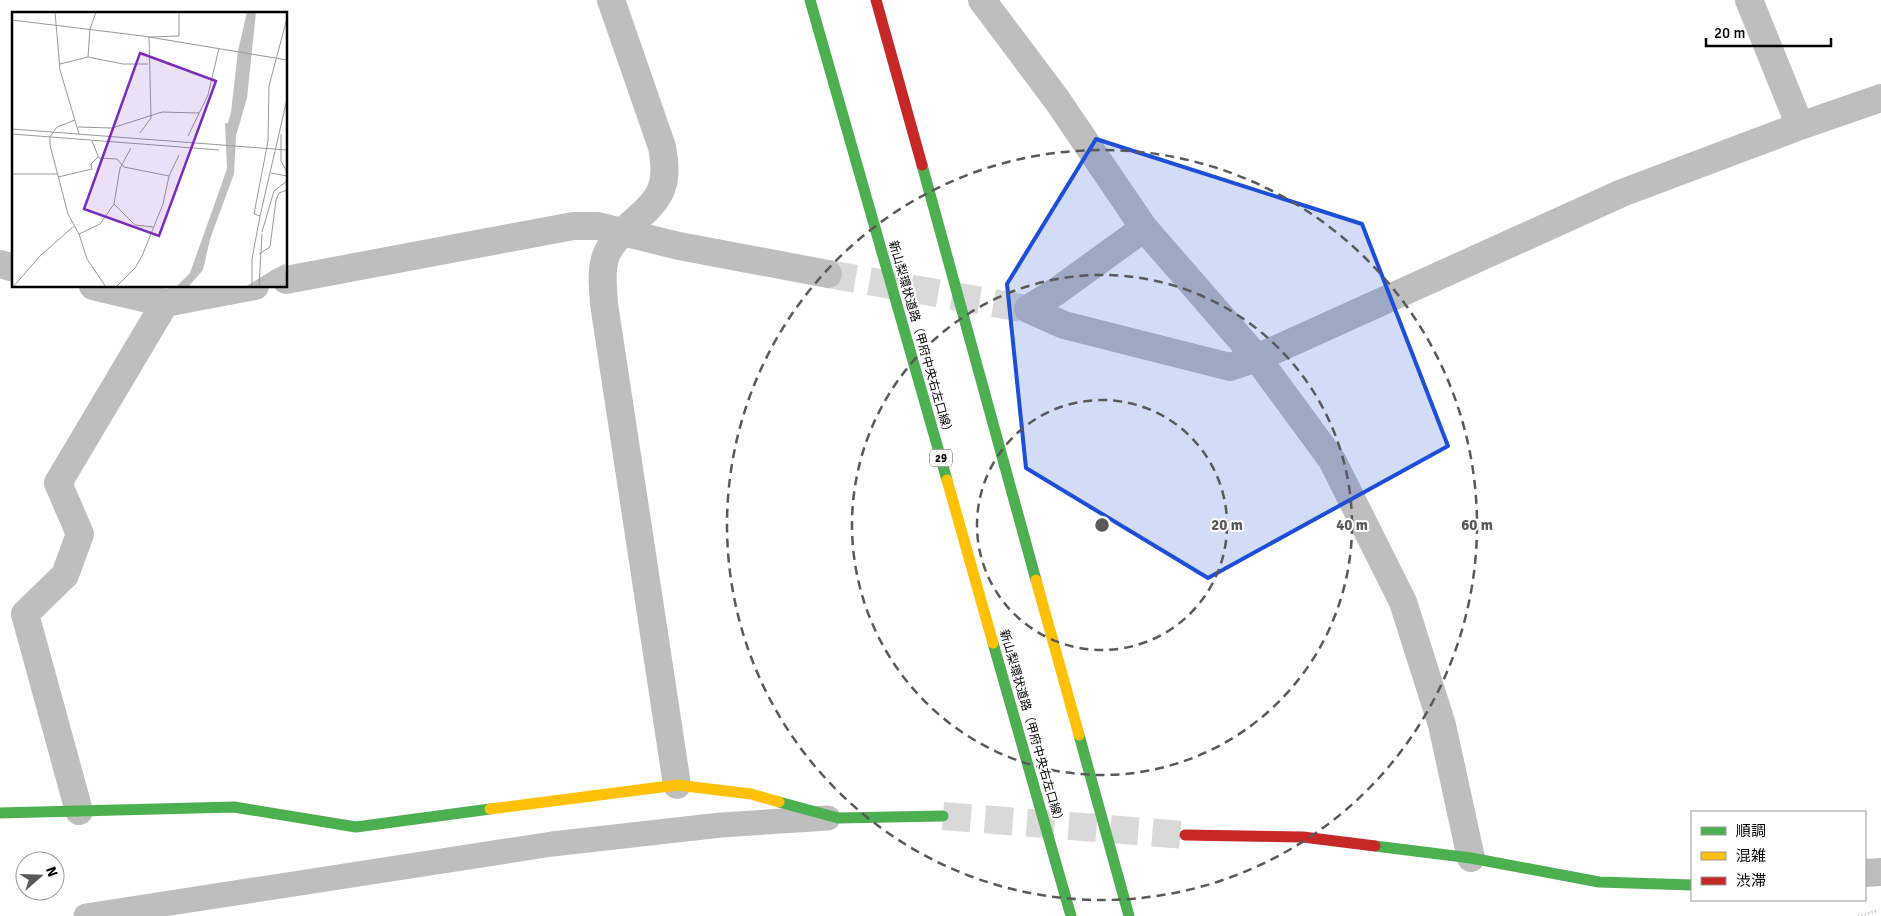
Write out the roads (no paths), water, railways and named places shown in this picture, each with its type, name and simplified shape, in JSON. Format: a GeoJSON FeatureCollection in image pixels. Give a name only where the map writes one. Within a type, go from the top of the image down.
{"type":"FeatureCollection","features":[{"type":"Feature","properties":{"kind":"main road","name":"新山梨環状道路（甲府中央右左口線）"},"geometry":{"type":"LineString","coordinates":[[810,0],[1071,916]]}},
{"type":"Feature","properties":{"kind":"main road"},"geometry":{"type":"LineString","coordinates":[[876,0],[1129,916]]}},
{"type":"Feature","properties":{"kind":"main road"},"geometry":{"type":"LineString","coordinates":[[0,813],[234,807],[356,826],[677,785],[751,794],[838,818],[943,816]]}},
{"type":"Feature","properties":{"kind":"main road"},"geometry":{"type":"LineString","coordinates":[[1185,835],[1302,837],[1471,858],[1599,882],[1691,885]]}},
{"type":"Feature","properties":{"kind":"street"},"geometry":{"type":"LineString","coordinates":[[611,0],[662,147],[665,163],[665,178],[660,193],[650,207],[622,233],[608,250],[602,270],[604,304],[677,785]]}},
{"type":"Feature","properties":{"kind":"street"},"geometry":{"type":"LineString","coordinates":[[982,0],[1056,100],[1144,228],[1256,358],[1332,460],[1403,602],[1442,726],[1471,858]]}},
{"type":"Feature","properties":{"kind":"street"},"geometry":{"type":"LineString","coordinates":[[1749,0],[1800,126]]}},
{"type":"Feature","properties":{"kind":"street"},"geometry":{"type":"LineString","coordinates":[[1144,228],[1057,291],[1028,309],[1064,325],[1230,367],[1256,358],[1622,193],[1800,126],[1881,98]]}},
{"type":"Feature","properties":{"kind":"street"},"geometry":{"type":"LineString","coordinates":[[288,280],[573,226],[598,226],[679,246],[828,274]]}},
{"type":"Feature","properties":{"kind":"street"},"geometry":{"type":"LineString","coordinates":[[101,288],[165,303],[244,288]]}},
{"type":"Feature","properties":{"kind":"street"},"geometry":{"type":"LineString","coordinates":[[79,811],[25,614],[65,575],[80,534],[58,483],[165,303]]}},
{"type":"Feature","properties":{"kind":"street"},"geometry":{"type":"LineString","coordinates":[[1866,873],[1881,872]]}},
{"type":"Feature","properties":{"kind":"lane"},"geometry":{"type":"LineString","coordinates":[[86,916],[552,844],[721,825],[838,818]]}},
{"type":"Feature","properties":{"kind":"tunnel"},"geometry":{"type":"LineString","coordinates":[[828,274],[1028,309]]}},
{"type":"Feature","properties":{"kind":"tunnel"},"geometry":{"type":"LineString","coordinates":[[943,816],[1185,835]]}}]}
